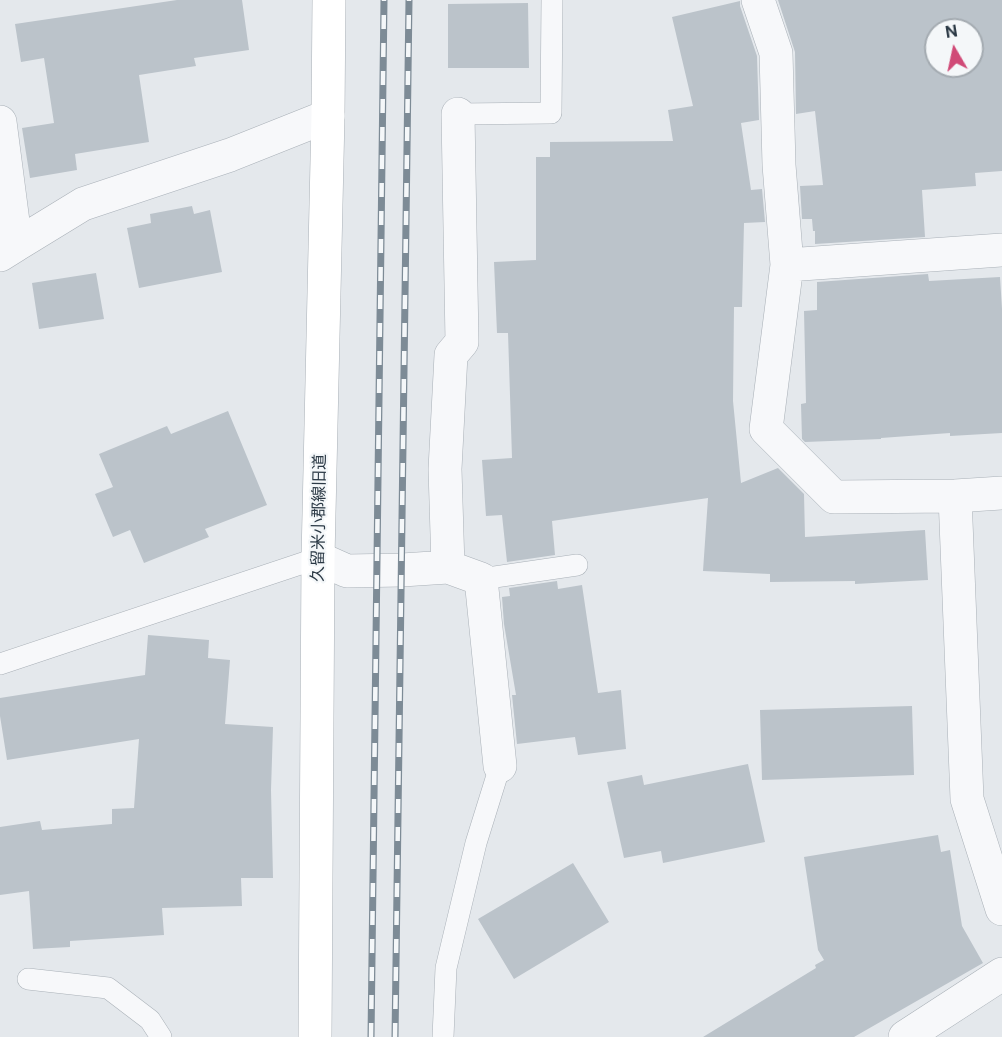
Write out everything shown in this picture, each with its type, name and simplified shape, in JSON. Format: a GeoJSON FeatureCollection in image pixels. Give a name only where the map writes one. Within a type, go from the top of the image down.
{"type":"FeatureCollection","features":[{"type":"Feature","properties":{"kind":"street","name":"久留米小郡線旧道"},"geometry":{"type":"LineString","coordinates":[[315,1037],[318,558],[329,0]]}},
{"type":"Feature","properties":{"kind":"street"},"geometry":{"type":"LineString","coordinates":[[758,0],[776,52],[779,165],[786,265],[766,429],[834,497],[955,496],[1002,493]]}},
{"type":"Feature","properties":{"kind":"street"},"geometry":{"type":"LineString","coordinates":[[448,567],[445,469],[452,355],[462,342],[458,114]]}},
{"type":"Feature","properties":{"kind":"street"},"geometry":{"type":"LineString","coordinates":[[0,122],[8,250],[83,204],[230,155],[328,116]]}},
{"type":"Feature","properties":{"kind":"street"},"geometry":{"type":"LineString","coordinates":[[786,265],[1002,250]]}},
{"type":"Feature","properties":{"kind":"street"},"geometry":{"type":"LineString","coordinates":[[955,496],[967,799],[1002,909]]}},
{"type":"Feature","properties":{"kind":"street"},"geometry":{"type":"LineString","coordinates":[[318,558],[347,571],[448,567],[481,579],[500,766]]}},
{"type":"Feature","properties":{"kind":"street"},"geometry":{"type":"LineString","coordinates":[[905,1037],[1002,974]]}},
{"type":"Feature","properties":{"kind":"lane"},"geometry":{"type":"LineString","coordinates":[[458,114],[551,113],[552,0]]}},
{"type":"Feature","properties":{"kind":"lane"},"geometry":{"type":"LineString","coordinates":[[0,664],[318,558]]}},
{"type":"Feature","properties":{"kind":"lane"},"geometry":{"type":"LineString","coordinates":[[481,579],[577,565]]}},
{"type":"Feature","properties":{"kind":"lane"},"geometry":{"type":"LineString","coordinates":[[443,1037],[446,968],[476,843],[500,766]]}},
{"type":"Feature","properties":{"kind":"lane"},"geometry":{"type":"LineString","coordinates":[[28,980],[108,988],[150,1020],[161,1037]]}},
{"type":"Feature","properties":{"kind":"building"},"geometry":{"type":"Polygon","coordinates":[[[177,0],[242,0],[249,50],[194,58],[196,66],[139,75],[149,142],[75,154],[77,170],[30,178],[22,128],[54,123],[44,58],[21,62],[15,24],[177,0]]]}},
{"type":"Feature","properties":{"kind":"building"},"geometry":{"type":"Polygon","coordinates":[[[778,0],[1002,0],[1002,171],[975,173],[976,186],[922,190],[925,237],[815,244],[812,219],[802,219],[800,186],[823,185],[815,111],[796,114],[795,52],[778,0]]]}},
{"type":"Feature","properties":{"kind":"building"},"geometry":{"type":"Polygon","coordinates":[[[740,1],[757,56],[759,120],[741,123],[751,190],[762,189],[765,222],[744,223],[742,307],[734,307],[733,401],[741,483],[778,468],[804,494],[805,537],[925,530],[928,580],[855,584],[855,581],[770,582],[770,574],[703,571],[708,498],[552,521],[555,555],[507,562],[502,515],[486,516],[482,460],[512,458],[508,333],[497,333],[494,262],[536,260],[536,157],[550,157],[550,142],[673,141],[668,110],[693,106],[672,17],[740,1]]]}},
{"type":"Feature","properties":{"kind":"building"},"geometry":{"type":"Polygon","coordinates":[[[528,3],[529,68],[448,68],[448,4],[528,3]]]}},
{"type":"Feature","properties":{"kind":"building"},"geometry":{"type":"Polygon","coordinates":[[[192,206],[194,214],[210,210],[222,272],[139,288],[127,228],[151,223],[150,214],[192,206]]]}},
{"type":"Feature","properties":{"kind":"building"},"geometry":{"type":"Polygon","coordinates":[[[96,273],[104,319],[39,329],[32,283],[96,273]]]}},
{"type":"Feature","properties":{"kind":"building"},"geometry":{"type":"Polygon","coordinates":[[[928,274],[929,281],[1000,277],[1002,433],[950,436],[950,433],[805,442],[802,439],[801,404],[806,403],[804,311],[817,310],[817,282],[928,274]]]}},
{"type":"Feature","properties":{"kind":"building"},"geometry":{"type":"Polygon","coordinates":[[[228,411],[267,505],[205,529],[209,537],[144,563],[130,530],[113,537],[95,494],[113,487],[99,454],[167,426],[171,434],[228,411]]]}},
{"type":"Feature","properties":{"kind":"building"},"geometry":{"type":"Polygon","coordinates":[[[557,581],[558,589],[582,585],[598,693],[621,690],[626,749],[578,755],[575,737],[517,744],[512,695],[516,695],[504,624],[502,597],[510,596],[509,588],[557,581]]]}},
{"type":"Feature","properties":{"kind":"building"},"geometry":{"type":"Polygon","coordinates":[[[148,635],[209,640],[208,658],[230,660],[225,724],[273,727],[271,790],[273,878],[241,878],[242,906],[162,908],[164,935],[70,941],[70,947],[33,949],[29,891],[0,895],[0,827],[40,821],[42,830],[112,824],[112,809],[134,808],[139,739],[7,760],[0,716],[0,698],[145,675],[148,635]]]}},
{"type":"Feature","properties":{"kind":"building"},"geometry":{"type":"Polygon","coordinates":[[[912,706],[914,775],[762,780],[760,710],[912,706]]]}},
{"type":"Feature","properties":{"kind":"building"},"geometry":{"type":"Polygon","coordinates":[[[748,764],[765,842],[663,863],[661,851],[624,858],[607,782],[642,775],[644,785],[748,764]]]}},
{"type":"Feature","properties":{"kind":"building"},"geometry":{"type":"Polygon","coordinates":[[[938,835],[941,852],[950,850],[962,926],[983,963],[854,1037],[703,1037],[816,968],[815,965],[824,960],[818,950],[804,857],[938,835]]]}},
{"type":"Feature","properties":{"kind":"building"},"geometry":{"type":"Polygon","coordinates":[[[573,863],[609,922],[514,979],[478,919],[573,863]]]}},
{"type":"Feature","properties":{"kind":"railway"},"geometry":{"type":"LineString","coordinates":[[371,1037],[384,0]]}},
{"type":"Feature","properties":{"kind":"railway"},"geometry":{"type":"LineString","coordinates":[[395,1037],[409,0]]}}]}
